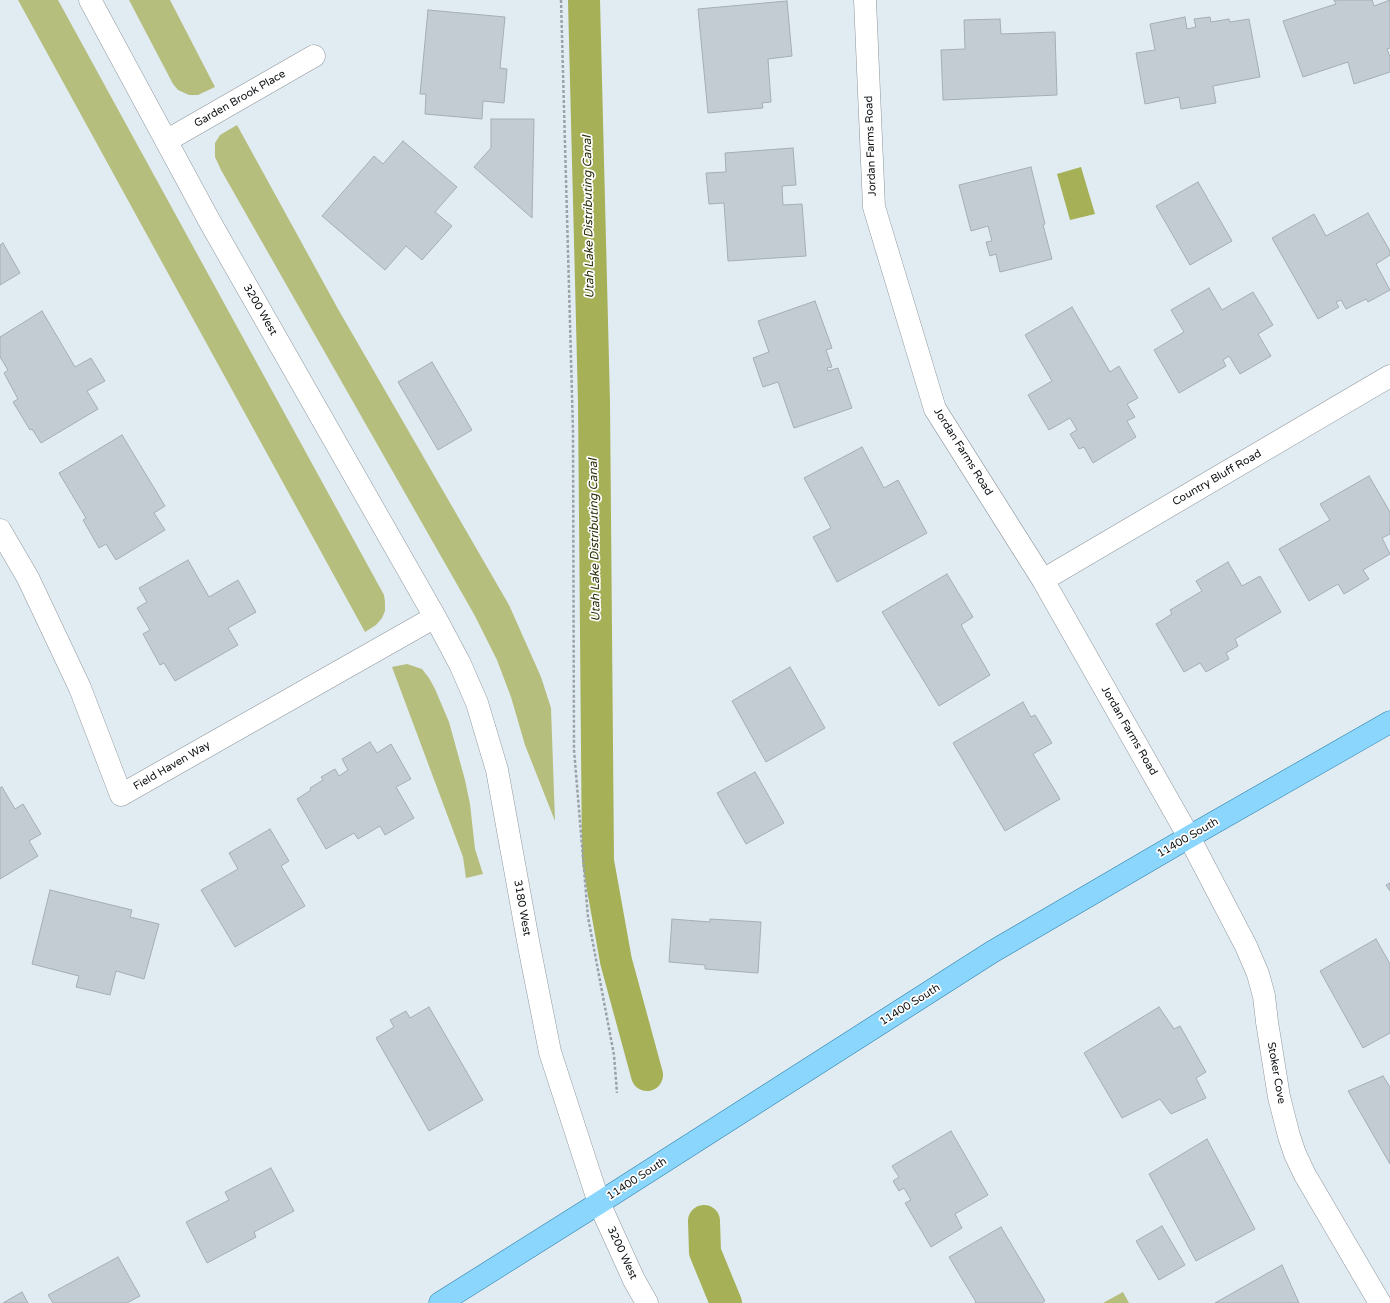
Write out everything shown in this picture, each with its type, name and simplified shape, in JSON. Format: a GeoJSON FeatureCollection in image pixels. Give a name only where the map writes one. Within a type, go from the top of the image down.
{"type":"FeatureCollection","features":[{"type":"Feature","properties":{"kind":"main road","name":"11400 South"},"geometry":{"type":"LineString","coordinates":[[440,1303],[992,952],[1189,836],[1390,722]]}},
{"type":"Feature","properties":{"kind":"street","name":"3200 West"},"geometry":{"type":"LineString","coordinates":[[90,0],[210,222],[434,617]]}},
{"type":"Feature","properties":{"kind":"street","name":"Jordan Farms Road"},"geometry":{"type":"LineString","coordinates":[[865,0],[874,207],[935,409],[1043,580],[1189,836]]}},
{"type":"Feature","properties":{"kind":"street","name":"Garden Brook Place"},"geometry":{"type":"LineString","coordinates":[[166,142],[314,56]]}},
{"type":"Feature","properties":{"kind":"street","name":"Country Bluff Road"},"geometry":{"type":"LineString","coordinates":[[1043,580],[1390,376]]}},
{"type":"Feature","properties":{"kind":"street","name":"Field Haven Way"},"geometry":{"type":"LineString","coordinates":[[0,530],[28,578],[80,688],[121,795],[434,617]]}},
{"type":"Feature","properties":{"kind":"street","name":"3180 West"},"geometry":{"type":"LineString","coordinates":[[434,617],[460,664],[477,703],[490,743],[497,770],[550,1052],[599,1203]]}},
{"type":"Feature","properties":{"kind":"street","name":"Stoker Cove"},"geometry":{"type":"LineString","coordinates":[[1189,836],[1223,900],[1258,974],[1264,996],[1279,1097],[1289,1136],[1296,1154],[1305,1175],[1380,1303]]}},
{"type":"Feature","properties":{"kind":"street","name":"3200 West"},"geometry":{"type":"LineString","coordinates":[[599,1203],[634,1280],[647,1303]]}},
{"type":"Feature","properties":{"kind":"path"},"geometry":{"type":"LineString","coordinates":[[561,0],[573,431],[574,750],[588,917],[614,1055],[617,1093]]}},
{"type":"Feature","properties":{"kind":"shaded area"},"geometry":{"type":"Polygon","coordinates":[[[18,0],[58,0],[384,595],[385,611],[382,618],[376,625],[365,632],[18,0]]]}},
{"type":"Feature","properties":{"kind":"shaded area"},"geometry":{"type":"Polygon","coordinates":[[[129,0],[170,0],[215,87],[198,95],[189,95],[178,90],[173,84],[129,0]]]}},
{"type":"Feature","properties":{"kind":"shaded area"},"geometry":{"type":"Polygon","coordinates":[[[237,125],[338,309],[509,605],[541,677],[551,708],[555,821],[525,745],[511,697],[497,660],[475,616],[215,157],[215,143],[220,135],[237,125]]]}},
{"type":"Feature","properties":{"kind":"shaded area"},"geometry":{"type":"Polygon","coordinates":[[[1081,167],[1095,214],[1070,220],[1057,174],[1081,167]]]}},
{"type":"Feature","properties":{"kind":"shaded area"},"geometry":{"type":"Polygon","coordinates":[[[407,664],[422,669],[429,678],[449,722],[465,780],[470,804],[475,849],[483,874],[466,878],[463,857],[392,667],[407,664]]]}},
{"type":"Feature","properties":{"kind":"shaded area"},"geometry":{"type":"Polygon","coordinates":[[[1123,1292],[1129,1303],[1103,1303],[1123,1292]]]}},
{"type":"Feature","properties":{"kind":"building"},"geometry":{"type":"Polygon","coordinates":[[[1334,0],[1372,0],[1374,6],[1390,0],[1390,48],[1387,49],[1390,57],[1390,72],[1354,84],[1348,62],[1303,77],[1283,21],[1336,4],[1334,0]]]}},
{"type":"Feature","properties":{"kind":"building"},"geometry":{"type":"Polygon","coordinates":[[[787,1],[792,56],[768,59],[771,102],[762,103],[763,108],[708,113],[698,9],[787,1]]]}},
{"type":"Feature","properties":{"kind":"building"},"geometry":{"type":"Polygon","coordinates":[[[428,10],[505,17],[500,68],[507,69],[504,103],[483,101],[482,119],[425,114],[426,94],[420,94],[428,10]]]}},
{"type":"Feature","properties":{"kind":"building"},"geometry":{"type":"Polygon","coordinates":[[[1185,17],[1187,29],[1196,27],[1194,19],[1210,17],[1211,22],[1229,19],[1230,22],[1249,19],[1260,77],[1213,86],[1216,103],[1181,109],[1179,97],[1145,104],[1136,53],[1155,50],[1150,24],[1185,17]]]}},
{"type":"Feature","properties":{"kind":"building"},"geometry":{"type":"Polygon","coordinates":[[[1000,19],[1001,34],[1055,32],[1057,95],[943,100],[941,50],[965,49],[964,20],[1000,19]]]}},
{"type":"Feature","properties":{"kind":"building"},"geometry":{"type":"Polygon","coordinates":[[[491,119],[534,119],[532,218],[474,167],[491,148],[491,119]]]}},
{"type":"Feature","properties":{"kind":"building"},"geometry":{"type":"Polygon","coordinates":[[[403,141],[457,187],[435,212],[452,226],[422,260],[406,246],[385,270],[322,216],[374,156],[383,164],[403,141]]]}},
{"type":"Feature","properties":{"kind":"building"},"geometry":{"type":"Polygon","coordinates":[[[793,148],[796,185],[782,186],[783,205],[802,204],[806,256],[728,261],[724,203],[709,204],[706,173],[726,172],[725,153],[793,148]]]}},
{"type":"Feature","properties":{"kind":"building"},"geometry":{"type":"Polygon","coordinates":[[[1031,167],[1045,224],[1043,225],[1052,259],[1000,272],[996,254],[990,256],[986,242],[992,241],[988,226],[971,231],[959,185],[1031,167]]]}},
{"type":"Feature","properties":{"kind":"building"},"geometry":{"type":"Polygon","coordinates":[[[1198,182],[1232,241],[1190,265],[1156,206],[1198,182]]]}},
{"type":"Feature","properties":{"kind":"building"},"geometry":{"type":"Polygon","coordinates":[[[1368,213],[1390,251],[1390,255],[1376,264],[1390,290],[1368,302],[1366,299],[1346,309],[1341,300],[1336,302],[1339,307],[1318,319],[1272,238],[1314,214],[1326,236],[1368,213]]]}},
{"type":"Feature","properties":{"kind":"building"},"geometry":{"type":"Polygon","coordinates":[[[3,243],[20,273],[0,285],[0,245],[3,243]]]}},
{"type":"Feature","properties":{"kind":"building"},"geometry":{"type":"Polygon","coordinates":[[[1209,288],[1222,310],[1253,292],[1273,325],[1258,334],[1271,356],[1240,374],[1229,356],[1223,360],[1226,366],[1179,393],[1154,350],[1184,332],[1171,310],[1209,288]]]}},
{"type":"Feature","properties":{"kind":"building"},"geometry":{"type":"Polygon","coordinates":[[[815,301],[832,348],[826,350],[832,367],[827,368],[828,371],[838,368],[852,408],[794,428],[778,382],[763,387],[753,358],[769,352],[758,321],[815,301]]]}},
{"type":"Feature","properties":{"kind":"building"},"geometry":{"type":"Polygon","coordinates":[[[1072,307],[1110,372],[1119,366],[1138,398],[1127,404],[1135,417],[1127,421],[1136,437],[1093,463],[1084,447],[1079,449],[1070,434],[1077,430],[1070,418],[1049,430],[1028,395],[1052,381],[1025,335],[1072,307]]]}},
{"type":"Feature","properties":{"kind":"building"},"geometry":{"type":"Polygon","coordinates":[[[42,311],[75,367],[91,358],[105,381],[87,391],[98,409],[41,443],[32,429],[30,430],[13,402],[18,399],[4,373],[8,370],[0,357],[0,337],[42,311]]]}},
{"type":"Feature","properties":{"kind":"building"},"geometry":{"type":"Polygon","coordinates":[[[432,362],[472,430],[438,450],[398,382],[432,362]]]}},
{"type":"Feature","properties":{"kind":"building"},"geometry":{"type":"Polygon","coordinates":[[[122,435],[165,506],[154,513],[165,530],[116,560],[106,544],[99,548],[83,520],[86,518],[59,473],[122,435]]]}},
{"type":"Feature","properties":{"kind":"building"},"geometry":{"type":"Polygon","coordinates":[[[862,447],[884,488],[898,480],[927,533],[837,582],[813,537],[831,528],[804,478],[862,447]]]}},
{"type":"Feature","properties":{"kind":"building"},"geometry":{"type":"Polygon","coordinates":[[[1369,476],[1390,512],[1390,534],[1382,538],[1390,554],[1363,570],[1369,579],[1344,594],[1338,584],[1309,601],[1279,549],[1330,520],[1320,504],[1369,476]]]}},
{"type":"Feature","properties":{"kind":"building"},"geometry":{"type":"Polygon","coordinates":[[[188,560],[209,597],[238,580],[256,612],[228,628],[238,645],[175,681],[164,663],[160,665],[143,634],[150,630],[137,608],[147,602],[139,588],[188,560]]]}},
{"type":"Feature","properties":{"kind":"building"},"geometry":{"type":"Polygon","coordinates":[[[1228,562],[1242,586],[1260,576],[1281,612],[1235,639],[1238,646],[1226,653],[1229,659],[1206,672],[1200,663],[1184,672],[1156,624],[1172,614],[1170,610],[1202,591],[1196,581],[1228,562]]]}},
{"type":"Feature","properties":{"kind":"building"},"geometry":{"type":"Polygon","coordinates":[[[947,574],[973,617],[961,625],[990,675],[939,706],[882,612],[947,574]]]}},
{"type":"Feature","properties":{"kind":"building"},"geometry":{"type":"Polygon","coordinates":[[[790,667],[825,728],[766,762],[732,701],[790,667]]]}},
{"type":"Feature","properties":{"kind":"building"},"geometry":{"type":"Polygon","coordinates":[[[1023,702],[1031,717],[1035,715],[1052,743],[1033,754],[1060,799],[1005,831],[953,743],[1023,702]]]}},
{"type":"Feature","properties":{"kind":"building"},"geometry":{"type":"Polygon","coordinates":[[[370,742],[377,753],[391,744],[411,779],[396,787],[414,818],[385,835],[380,826],[358,839],[354,833],[326,849],[297,799],[311,790],[310,788],[323,780],[321,777],[335,769],[339,776],[348,770],[342,759],[370,742]]]}},
{"type":"Feature","properties":{"kind":"building"},"geometry":{"type":"Polygon","coordinates":[[[755,772],[784,823],[746,844],[717,793],[755,772]]]}},
{"type":"Feature","properties":{"kind":"building"},"geometry":{"type":"Polygon","coordinates":[[[2,787],[15,809],[23,804],[41,834],[29,841],[38,856],[0,879],[0,788],[2,787]]]}},
{"type":"Feature","properties":{"kind":"building"},"geometry":{"type":"Polygon","coordinates":[[[270,829],[289,861],[281,866],[305,906],[235,947],[201,890],[238,869],[229,853],[270,829]]]}},
{"type":"Feature","properties":{"kind":"building"},"geometry":{"type":"Polygon","coordinates":[[[1390,883],[1390,891],[1386,885],[1390,883]]]}},
{"type":"Feature","properties":{"kind":"building"},"geometry":{"type":"Polygon","coordinates":[[[50,890],[132,910],[130,917],[159,924],[144,979],[116,971],[110,995],[76,987],[79,976],[32,964],[50,890]]]}},
{"type":"Feature","properties":{"kind":"building"},"geometry":{"type":"Polygon","coordinates":[[[672,919],[710,922],[710,919],[761,922],[758,973],[705,969],[705,965],[669,962],[672,919]]]}},
{"type":"Feature","properties":{"kind":"building"},"geometry":{"type":"Polygon","coordinates":[[[1376,939],[1390,964],[1390,1033],[1363,1048],[1320,971],[1376,939]]]}},
{"type":"Feature","properties":{"kind":"building"},"geometry":{"type":"Polygon","coordinates":[[[429,1007],[483,1100],[429,1131],[376,1038],[394,1027],[390,1020],[406,1011],[410,1018],[429,1007]]]}},
{"type":"Feature","properties":{"kind":"building"},"geometry":{"type":"Polygon","coordinates":[[[1159,1007],[1174,1029],[1180,1026],[1206,1072],[1196,1078],[1206,1098],[1171,1114],[1160,1099],[1122,1118],[1084,1053],[1159,1007]]]}},
{"type":"Feature","properties":{"kind":"building"},"geometry":{"type":"Polygon","coordinates":[[[1383,1076],[1390,1087],[1390,1164],[1348,1091],[1383,1076]]]}},
{"type":"Feature","properties":{"kind":"building"},"geometry":{"type":"Polygon","coordinates":[[[951,1131],[988,1195],[955,1214],[962,1228],[931,1247],[905,1203],[911,1200],[904,1188],[899,1191],[893,1181],[899,1177],[892,1166],[951,1131]]]}},
{"type":"Feature","properties":{"kind":"building"},"geometry":{"type":"Polygon","coordinates":[[[1207,1139],[1255,1229],[1196,1261],[1149,1174],[1207,1139]]]}},
{"type":"Feature","properties":{"kind":"building"},"geometry":{"type":"Polygon","coordinates":[[[271,1168],[294,1211],[254,1232],[256,1237],[207,1263],[186,1222],[229,1200],[225,1192],[271,1168]]]}},
{"type":"Feature","properties":{"kind":"building"},"geometry":{"type":"Polygon","coordinates":[[[1162,1226],[1185,1265],[1159,1280],[1136,1241],[1162,1226]]]}},
{"type":"Feature","properties":{"kind":"building"},"geometry":{"type":"Polygon","coordinates":[[[1001,1227],[1045,1301],[1042,1303],[975,1303],[976,1302],[949,1257],[1001,1227]]]}},
{"type":"Feature","properties":{"kind":"building"},"geometry":{"type":"Polygon","coordinates":[[[118,1257],[140,1296],[127,1303],[53,1303],[48,1295],[118,1257]]]}},
{"type":"Feature","properties":{"kind":"building"},"geometry":{"type":"Polygon","coordinates":[[[1282,1265],[1299,1303],[1215,1303],[1282,1265]]]}},
{"type":"Feature","properties":{"kind":"building"},"geometry":{"type":"Polygon","coordinates":[[[22,1292],[28,1303],[3,1303],[22,1292]]]}},
{"type":"Feature","properties":{"kind":"waterway","name":"Utah Lake Distributing Canal"},"geometry":{"type":"LineString","coordinates":[[584,0],[594,402],[598,861],[616,961],[647,1075]]}},
{"type":"Feature","properties":{"kind":"waterway","name":"Utah Lake Distributing Canal"},"geometry":{"type":"LineString","coordinates":[[704,1221],[705,1252],[726,1303]]}}]}
